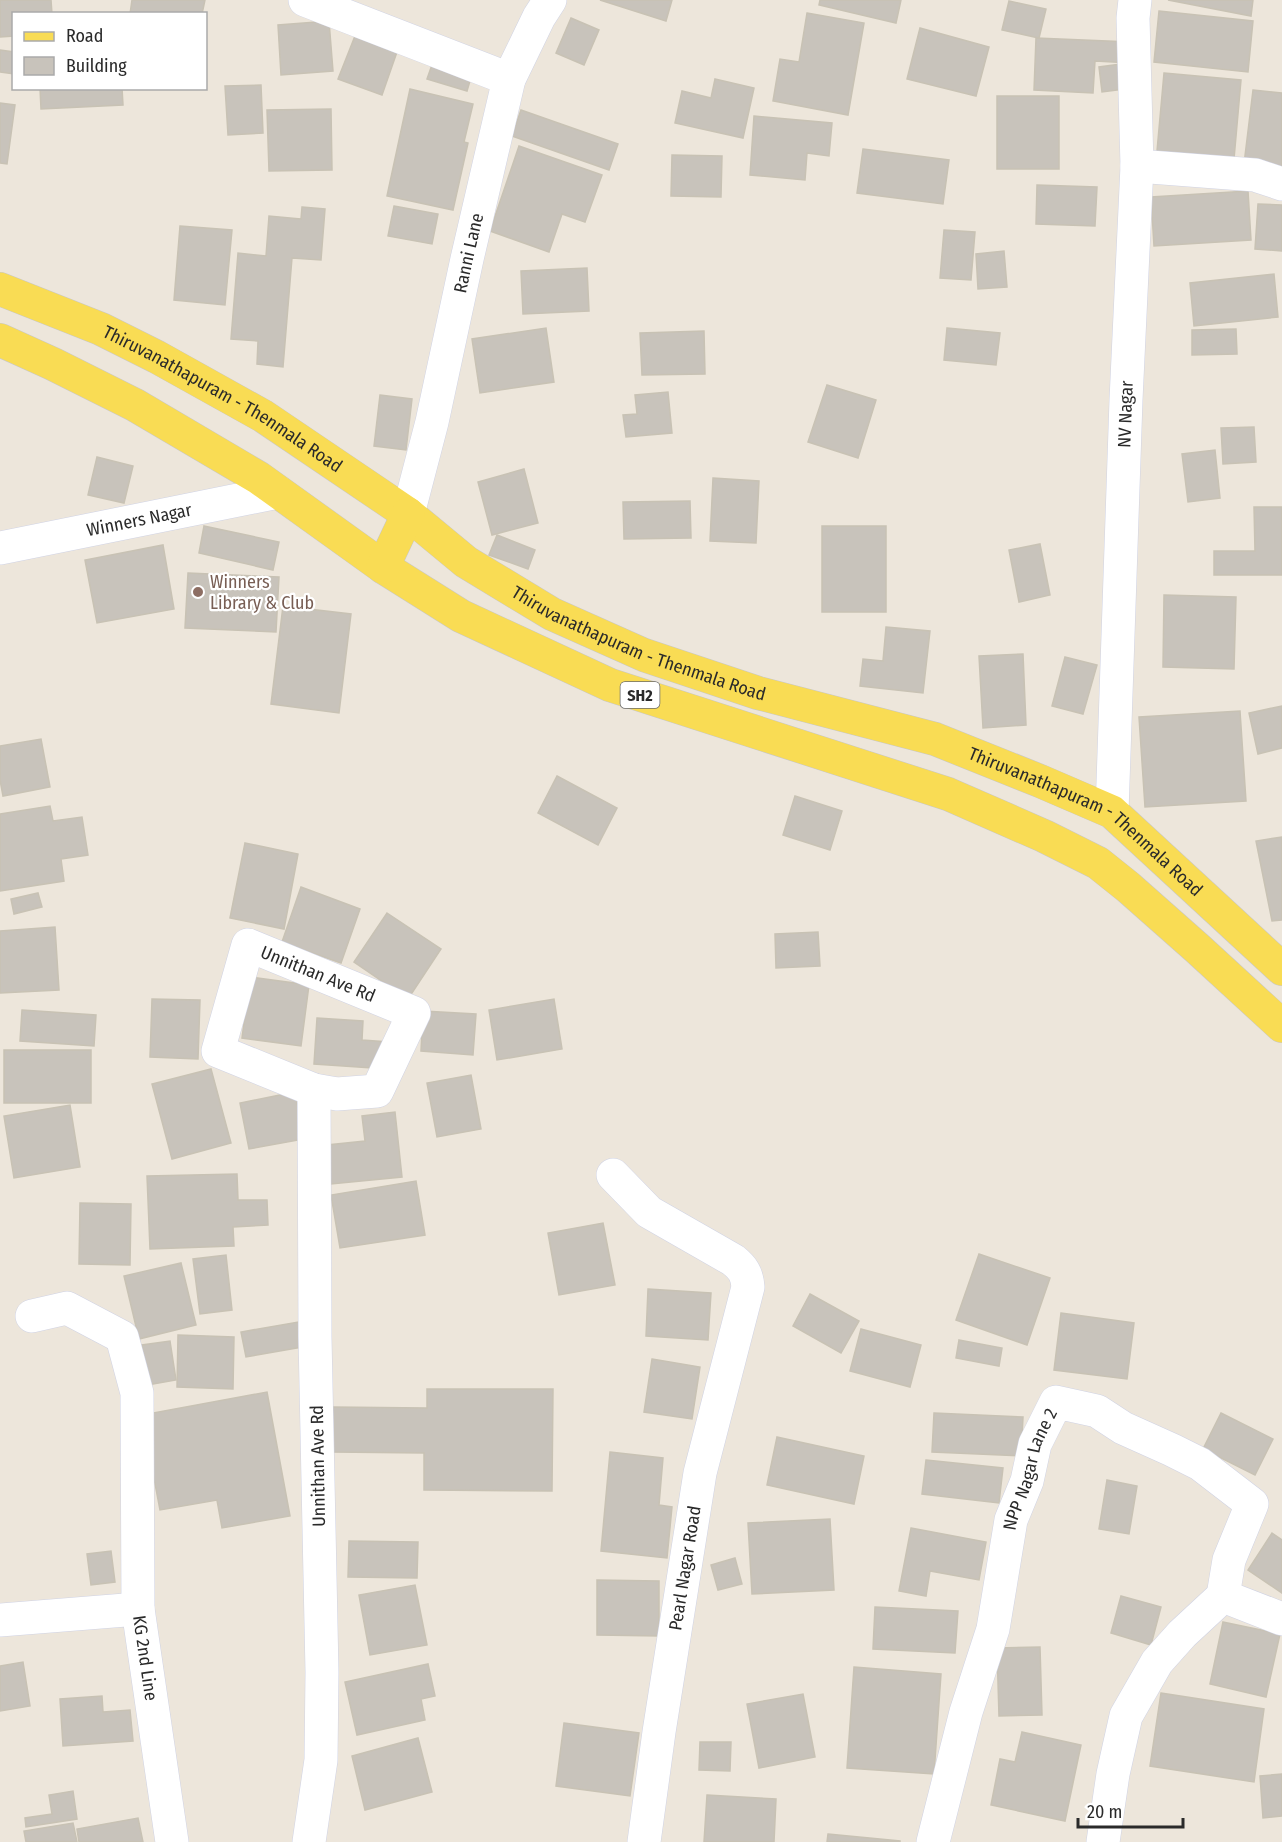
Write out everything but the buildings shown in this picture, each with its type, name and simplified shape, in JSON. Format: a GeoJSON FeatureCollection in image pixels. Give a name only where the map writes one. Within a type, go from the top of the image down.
{"type":"FeatureCollection","features":[{"type":"Feature","properties":{"kind":"main road","name":"Thiruvanathapuram - Thenmala Road"},"geometry":{"type":"LineString","coordinates":[[0,290],[101,329],[157,357],[263,416],[408,514],[466,562],[552,614],[644,655],[758,693],[935,740],[1112,812],[1282,969]]}},
{"type":"Feature","properties":{"kind":"main road","name":"Thiruvanathapuram - Thenmala Road"},"geometry":{"type":"LineString","coordinates":[[0,340],[135,405],[259,478],[383,567],[461,616],[610,685],[948,794],[1044,836],[1098,863],[1197,948],[1282,1026]]}},
{"type":"Feature","properties":{"kind":"main road"},"geometry":{"type":"LineString","coordinates":[[383,567],[408,514]]}},
{"type":"Feature","properties":{"kind":"main road"},"geometry":{"type":"LineString","coordinates":[[1098,863],[1112,812]]}},
{"type":"Feature","properties":{"kind":"street"},"geometry":{"type":"LineString","coordinates":[[305,0],[509,79]]}},
{"type":"Feature","properties":{"kind":"street","name":"Ranni Lane"},"geometry":{"type":"LineString","coordinates":[[408,514],[432,422],[509,79],[539,17],[550,0]]}},
{"type":"Feature","properties":{"kind":"street","name":"NV Nagar"},"geometry":{"type":"LineString","coordinates":[[1112,812],[1126,400],[1137,166],[1134,9]]}},
{"type":"Feature","properties":{"kind":"street"},"geometry":{"type":"LineString","coordinates":[[1137,166],[1256,175],[1282,184]]}},
{"type":"Feature","properties":{"kind":"street","name":"Winners Nagar"},"geometry":{"type":"LineString","coordinates":[[0,548],[278,492]]}},
{"type":"Feature","properties":{"kind":"street","name":"Unnithan Ave Rd"},"geometry":{"type":"LineString","coordinates":[[248,945],[414,1013],[377,1091],[337,1094],[314,1090],[218,1051],[248,945]]}},
{"type":"Feature","properties":{"kind":"street","name":"Unnithan Ave Rd"},"geometry":{"type":"LineString","coordinates":[[309,1842],[321,1760],[322,1672],[315,1349],[314,1090]]}},
{"type":"Feature","properties":{"kind":"street","name":"Pearl Nagar Road"},"geometry":{"type":"LineString","coordinates":[[613,1175],[649,1212],[741,1266],[747,1276],[748,1287],[700,1473],[644,1842]]}},
{"type":"Feature","properties":{"kind":"street"},"geometry":{"type":"LineString","coordinates":[[32,1316],[67,1308],[122,1337],[137,1393],[138,1609]]}},
{"type":"Feature","properties":{"kind":"street","name":"NPP Nagar Lane 2"},"geometry":{"type":"LineString","coordinates":[[933,1842],[966,1713],[993,1629],[1011,1520],[1027,1481],[1035,1444],[1056,1402],[1097,1411],[1123,1428],[1200,1464],[1252,1504],[1229,1560],[1223,1596]]}},
{"type":"Feature","properties":{"kind":"street"},"geometry":{"type":"LineString","coordinates":[[1103,1842],[1113,1774],[1126,1716],[1157,1662],[1182,1634],[1223,1596],[1282,1619]]}},
{"type":"Feature","properties":{"kind":"street","name":"KG 2nd Line"},"geometry":{"type":"LineString","coordinates":[[0,1620],[138,1609],[172,1842]]}},
{"type":"Feature","properties":{"kind":"place","name":"Winners Library & Club"},"geometry":{"type":"Point","coordinates":[198,592]}}]}
